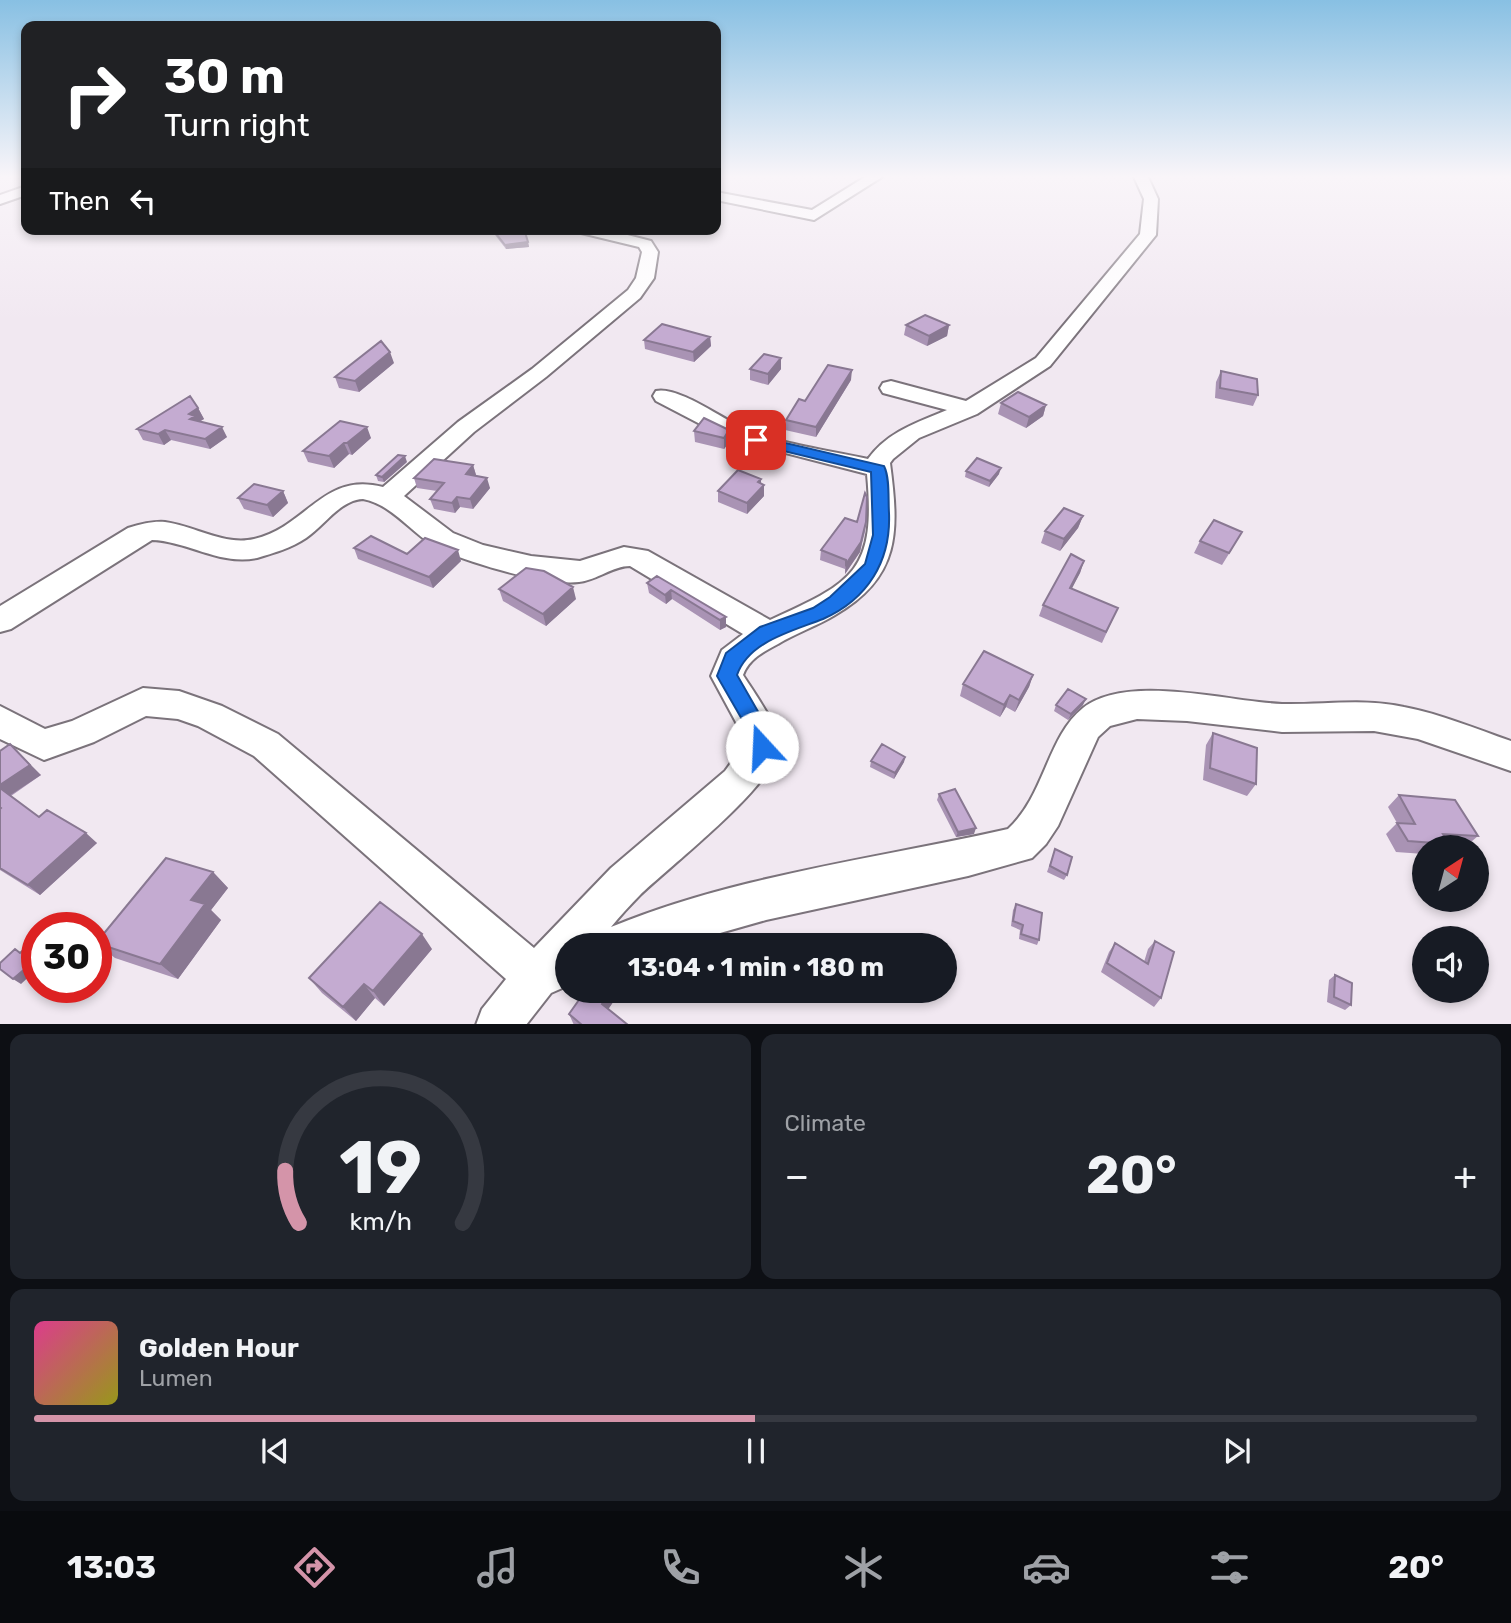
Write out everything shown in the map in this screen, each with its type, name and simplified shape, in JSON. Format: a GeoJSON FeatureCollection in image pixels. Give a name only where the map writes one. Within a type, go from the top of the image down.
{"type":"FeatureCollection","features":[{"type":"Feature","properties":{"kind":"street"},"geometry":{"type":"LineString","coordinates":[[498,1024],[551,971],[625,882],[738,783],[755,761],[762,747],[761,736],[730,683],[727,669],[733,658],[767,632],[828,607],[862,580],[873,566],[882,535],[878,463],[884,454],[911,433],[969,409],[1043,362],[1136,252],[1148,235],[1150,225]]}},
{"type":"Feature","properties":{"kind":"street"},"geometry":{"type":"LineString","coordinates":[[389,496],[466,427],[539,373],[634,294],[645,278],[650,252],[645,244],[608,235]]}},
{"type":"Feature","properties":{"kind":"street"},"geometry":{"type":"LineString","coordinates":[[891,388],[969,409]]}},
{"type":"Feature","properties":{"kind":"street"},"geometry":{"type":"LineString","coordinates":[[664,396],[746,437],[878,469]]}},
{"type":"Feature","properties":{"kind":"street"},"geometry":{"type":"LineString","coordinates":[[0,621],[148,531],[158,529],[231,550],[247,550],[297,531],[337,499],[361,490],[389,496],[432,533],[452,544],[514,562],[573,572],[588,570],[625,555],[638,558],[767,632]]}},
{"type":"Feature","properties":{"kind":"street"},"geometry":{"type":"LineString","coordinates":[[5,732],[44,745],[82,732],[143,702],[179,705],[210,716],[266,746],[551,971]]}},
{"type":"Feature","properties":{"kind":"street"},"geometry":{"type":"LineString","coordinates":[[649,933],[746,904],[1018,845],[1032,834],[1048,811],[1087,725],[1100,715],[1119,708],[1157,706],[1282,718],[1350,716],[1404,721],[1511,756]]}},
{"type":"Feature","properties":{"kind":"building"},"geometry":{"type":"Polygon","coordinates":[[[497,235],[526,235],[528,242],[505,245],[497,235]]]}},
{"type":"Feature","properties":{"kind":"building"},"geometry":{"type":"Polygon","coordinates":[[[925,315],[949,325],[929,336],[906,325],[925,315]]]}},
{"type":"Feature","properties":{"kind":"building"},"geometry":{"type":"Polygon","coordinates":[[[662,324],[710,337],[693,352],[644,340],[662,324]]]}},
{"type":"Feature","properties":{"kind":"building"},"geometry":{"type":"Polygon","coordinates":[[[381,341],[390,352],[355,381],[335,377],[381,341]]]}},
{"type":"Feature","properties":{"kind":"building"},"geometry":{"type":"Polygon","coordinates":[[[764,354],[781,358],[768,374],[750,369],[764,354]]]}},
{"type":"Feature","properties":{"kind":"building"},"geometry":{"type":"Polygon","coordinates":[[[828,365],[852,370],[816,427],[786,420],[799,399],[805,401],[828,365]]]}},
{"type":"Feature","properties":{"kind":"building"},"geometry":{"type":"Polygon","coordinates":[[[1221,371],[1257,379],[1258,395],[1220,388],[1221,371]]]}},
{"type":"Feature","properties":{"kind":"building"},"geometry":{"type":"Polygon","coordinates":[[[1018,392],[1046,405],[1029,417],[1001,403],[1018,392]]]}},
{"type":"Feature","properties":{"kind":"building"},"geometry":{"type":"Polygon","coordinates":[[[190,396],[198,408],[189,414],[195,416],[190,419],[222,427],[205,439],[165,430],[158,434],[137,429],[190,396]]]}},
{"type":"Feature","properties":{"kind":"building"},"geometry":{"type":"Polygon","coordinates":[[[704,418],[729,430],[724,438],[694,431],[704,418]]]}},
{"type":"Feature","properties":{"kind":"building"},"geometry":{"type":"Polygon","coordinates":[[[340,421],[367,427],[329,456],[303,451],[340,421]]]}},
{"type":"Feature","properties":{"kind":"building"},"geometry":{"type":"Polygon","coordinates":[[[398,455],[405,456],[382,477],[376,475],[398,455]]]}},
{"type":"Feature","properties":{"kind":"building"},"geometry":{"type":"Polygon","coordinates":[[[977,458],[1001,468],[990,481],[966,471],[977,458]]]}},
{"type":"Feature","properties":{"kind":"building"},"geometry":{"type":"Polygon","coordinates":[[[434,459],[473,465],[466,474],[487,478],[470,499],[457,497],[452,503],[430,499],[444,483],[414,478],[434,459]]]}},
{"type":"Feature","properties":{"kind":"building"},"geometry":{"type":"Polygon","coordinates":[[[738,470],[761,479],[758,482],[764,485],[747,503],[718,491],[738,470]]]}},
{"type":"Feature","properties":{"kind":"building"},"geometry":{"type":"Polygon","coordinates":[[[254,484],[283,491],[267,505],[238,498],[254,484]]]}},
{"type":"Feature","properties":{"kind":"building"},"geometry":{"type":"Polygon","coordinates":[[[865,493],[866,522],[861,542],[846,564],[846,560],[821,550],[845,518],[857,522],[865,493]]]}},
{"type":"Feature","properties":{"kind":"building"},"geometry":{"type":"Polygon","coordinates":[[[1064,508],[1083,516],[1064,539],[1045,531],[1064,508]]]}},
{"type":"Feature","properties":{"kind":"building"},"geometry":{"type":"Polygon","coordinates":[[[1214,520],[1242,532],[1229,553],[1200,541],[1214,520]]]}},
{"type":"Feature","properties":{"kind":"building"},"geometry":{"type":"Polygon","coordinates":[[[371,536],[407,554],[425,538],[458,550],[429,577],[354,548],[371,536]]]}},
{"type":"Feature","properties":{"kind":"building"},"geometry":{"type":"Polygon","coordinates":[[[1071,554],[1084,561],[1070,588],[1118,608],[1106,632],[1043,605],[1071,554]]]}},
{"type":"Feature","properties":{"kind":"building"},"geometry":{"type":"Polygon","coordinates":[[[526,568],[544,571],[573,587],[543,614],[499,589],[526,568]]]}},
{"type":"Feature","properties":{"kind":"building"},"geometry":{"type":"Polygon","coordinates":[[[657,576],[726,617],[720,620],[671,590],[665,595],[647,583],[657,576]]]}},
{"type":"Feature","properties":{"kind":"building"},"geometry":{"type":"Polygon","coordinates":[[[984,651],[1033,675],[1019,700],[1010,695],[1004,705],[963,684],[984,651]]]}},
{"type":"Feature","properties":{"kind":"building"},"geometry":{"type":"Polygon","coordinates":[[[1068,689],[1086,699],[1071,714],[1056,705],[1068,689]]]}},
{"type":"Feature","properties":{"kind":"building"},"geometry":{"type":"Polygon","coordinates":[[[1213,733],[1257,748],[1256,784],[1210,768],[1213,733]]]}},
{"type":"Feature","properties":{"kind":"building"},"geometry":{"type":"Polygon","coordinates":[[[10,744],[30,765],[0,785],[0,751],[10,744]]]}},
{"type":"Feature","properties":{"kind":"building"},"geometry":{"type":"Polygon","coordinates":[[[882,744],[905,757],[895,773],[871,761],[882,744]]]}},
{"type":"Feature","properties":{"kind":"building"},"geometry":{"type":"Polygon","coordinates":[[[0,788],[39,817],[47,810],[86,833],[28,885],[0,868],[0,788]]]}},
{"type":"Feature","properties":{"kind":"building"},"geometry":{"type":"Polygon","coordinates":[[[955,789],[976,828],[958,832],[939,794],[955,789]]]}},
{"type":"Feature","properties":{"kind":"building"},"geometry":{"type":"Polygon","coordinates":[[[1399,795],[1455,800],[1477,835],[1412,835],[1412,841],[1408,841],[1397,823],[1415,824],[1399,795]]]}},
{"type":"Feature","properties":{"kind":"building"},"geometry":{"type":"Polygon","coordinates":[[[1055,849],[1072,857],[1067,875],[1050,866],[1055,849]]]}},
{"type":"Feature","properties":{"kind":"building"},"geometry":{"type":"Polygon","coordinates":[[[166,858],[213,872],[191,900],[205,904],[160,964],[112,948],[112,924],[166,858]]]}},
{"type":"Feature","properties":{"kind":"building"},"geometry":{"type":"Polygon","coordinates":[[[380,902],[422,934],[373,991],[364,984],[343,1007],[309,978],[380,902]]]}},
{"type":"Feature","properties":{"kind":"building"},"geometry":{"type":"Polygon","coordinates":[[[1016,904],[1042,913],[1039,940],[1021,934],[1023,925],[1013,921],[1016,904]]]}},
{"type":"Feature","properties":{"kind":"building"},"geometry":{"type":"Polygon","coordinates":[[[1155,941],[1174,952],[1161,998],[1107,963],[1115,943],[1148,964],[1155,941]]]}},
{"type":"Feature","properties":{"kind":"building"},"geometry":{"type":"Polygon","coordinates":[[[15,949],[20,953],[21,972],[13,979],[0,969],[0,963],[15,949]]]}},
{"type":"Feature","properties":{"kind":"building"},"geometry":{"type":"Polygon","coordinates":[[[1335,975],[1352,983],[1351,1005],[1334,997],[1335,975]]]}},
{"type":"Feature","properties":{"kind":"building"},"geometry":{"type":"Polygon","coordinates":[[[577,1003],[603,1003],[627,1024],[581,1024],[569,1014],[577,1003]]]}},
{"type":"Feature","properties":{"kind":"route"},"geometry":{"type":"LineString","coordinates":[[756,440],[878,469],[882,535],[873,566],[862,580],[837,602],[820,612],[767,632],[733,658],[727,669],[727,676],[755,723],[761,736],[762,747]]}}]}
